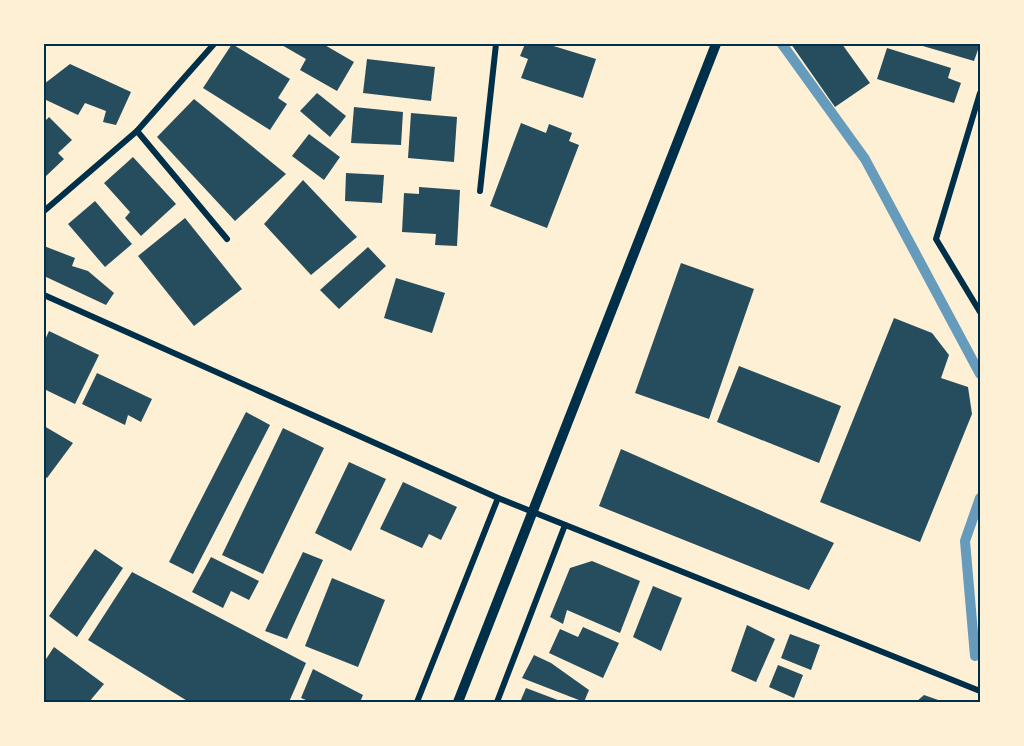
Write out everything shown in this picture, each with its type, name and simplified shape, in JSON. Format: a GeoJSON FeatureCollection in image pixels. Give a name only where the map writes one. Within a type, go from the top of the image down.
{"type":"FeatureCollection","features":[{"type":"Feature","properties":{"kind":"street"},"geometry":{"type":"LineString","coordinates":[[44,211],[137,131],[214,44]]}},
{"type":"Feature","properties":{"kind":"street"},"geometry":{"type":"LineString","coordinates":[[480,191],[496,44]]}},
{"type":"Feature","properties":{"kind":"street"},"geometry":{"type":"LineString","coordinates":[[458,702],[716,44]]}},
{"type":"Feature","properties":{"kind":"street"},"geometry":{"type":"LineString","coordinates":[[981,93],[936,239],[981,312]]}},
{"type":"Feature","properties":{"kind":"street"},"geometry":{"type":"LineString","coordinates":[[137,131],[227,239]]}},
{"type":"Feature","properties":{"kind":"street"},"geometry":{"type":"LineString","coordinates":[[44,295],[498,498],[981,692]]}},
{"type":"Feature","properties":{"kind":"street"},"geometry":{"type":"LineString","coordinates":[[417,702],[498,498]]}},
{"type":"Feature","properties":{"kind":"street"},"geometry":{"type":"LineString","coordinates":[[497,702],[565,525]]}},
{"type":"Feature","properties":{"kind":"building"},"geometry":{"type":"Polygon","coordinates":[[[232,44],[290,79],[278,98],[287,104],[270,130],[203,88],[232,44]]]}},
{"type":"Feature","properties":{"kind":"building"},"geometry":{"type":"Polygon","coordinates":[[[280,44],[323,44],[354,62],[337,91],[300,70],[306,59],[280,44]]]}},
{"type":"Feature","properties":{"kind":"building"},"geometry":{"type":"Polygon","coordinates":[[[525,44],[547,44],[596,59],[583,98],[521,78],[528,59],[520,56],[525,44]]]}},
{"type":"Feature","properties":{"kind":"building"},"geometry":{"type":"Polygon","coordinates":[[[791,44],[842,44],[870,83],[835,107],[791,44]]]}},
{"type":"Feature","properties":{"kind":"building"},"geometry":{"type":"Polygon","coordinates":[[[916,44],[980,44],[974,61],[916,44]]]}},
{"type":"Feature","properties":{"kind":"building"},"geometry":{"type":"Polygon","coordinates":[[[887,48],[951,68],[948,78],[961,83],[954,103],[877,79],[887,48]]]}},
{"type":"Feature","properties":{"kind":"building"},"geometry":{"type":"Polygon","coordinates":[[[367,59],[435,67],[431,101],[363,93],[367,59]]]}},
{"type":"Feature","properties":{"kind":"building"},"geometry":{"type":"Polygon","coordinates":[[[70,64],[131,92],[116,125],[103,122],[106,111],[85,103],[78,115],[44,99],[44,84],[70,64]]]}},
{"type":"Feature","properties":{"kind":"building"},"geometry":{"type":"Polygon","coordinates":[[[317,93],[346,116],[330,137],[300,111],[317,93]]]}},
{"type":"Feature","properties":{"kind":"building"},"geometry":{"type":"Polygon","coordinates":[[[194,99],[286,174],[235,221],[157,137],[194,99]]]}},
{"type":"Feature","properties":{"kind":"building"},"geometry":{"type":"Polygon","coordinates":[[[354,107],[403,112],[401,145],[351,143],[354,107]]]}},
{"type":"Feature","properties":{"kind":"building"},"geometry":{"type":"Polygon","coordinates":[[[411,113],[457,117],[454,162],[408,158],[411,113]]]}},
{"type":"Feature","properties":{"kind":"building"},"geometry":{"type":"Polygon","coordinates":[[[49,117],[72,140],[58,153],[64,159],[45,177],[44,122],[49,117]]]}},
{"type":"Feature","properties":{"kind":"building"},"geometry":{"type":"Polygon","coordinates":[[[521,123],[546,133],[549,124],[572,133],[569,141],[579,145],[547,228],[490,206],[521,123]]]}},
{"type":"Feature","properties":{"kind":"building"},"geometry":{"type":"Polygon","coordinates":[[[309,134],[340,157],[324,180],[292,156],[309,134]]]}},
{"type":"Feature","properties":{"kind":"building"},"geometry":{"type":"Polygon","coordinates":[[[133,157],[176,204],[141,236],[125,218],[130,212],[104,183],[133,157]]]}},
{"type":"Feature","properties":{"kind":"building"},"geometry":{"type":"Polygon","coordinates":[[[346,173],[384,175],[382,203],[345,201],[346,173]]]}},
{"type":"Feature","properties":{"kind":"building"},"geometry":{"type":"Polygon","coordinates":[[[303,180],[357,237],[311,275],[264,224],[303,180]]]}},
{"type":"Feature","properties":{"kind":"building"},"geometry":{"type":"Polygon","coordinates":[[[419,187],[460,190],[457,246],[435,245],[436,234],[402,232],[404,193],[419,194],[419,187]]]}},
{"type":"Feature","properties":{"kind":"building"},"geometry":{"type":"Polygon","coordinates":[[[95,201],[132,244],[105,267],[68,224],[95,201]]]}},
{"type":"Feature","properties":{"kind":"building"},"geometry":{"type":"Polygon","coordinates":[[[185,218],[242,289],[194,326],[138,256],[185,218]]]}},
{"type":"Feature","properties":{"kind":"building"},"geometry":{"type":"Polygon","coordinates":[[[44,246],[75,258],[72,266],[88,271],[114,293],[106,305],[44,276],[44,246]]]}},
{"type":"Feature","properties":{"kind":"building"},"geometry":{"type":"Polygon","coordinates":[[[368,247],[386,266],[339,309],[320,290],[368,247]]]}},
{"type":"Feature","properties":{"kind":"building"},"geometry":{"type":"Polygon","coordinates":[[[681,263],[754,289],[709,419],[635,393],[681,263]]]}},
{"type":"Feature","properties":{"kind":"building"},"geometry":{"type":"Polygon","coordinates":[[[396,278],[445,293],[432,333],[384,318],[396,278]]]}},
{"type":"Feature","properties":{"kind":"building"},"geometry":{"type":"Polygon","coordinates":[[[894,318],[932,333],[949,355],[941,378],[968,387],[972,414],[920,542],[820,502],[894,318]]]}},
{"type":"Feature","properties":{"kind":"building"},"geometry":{"type":"Polygon","coordinates":[[[49,331],[99,355],[75,404],[44,389],[44,342],[49,331]]]}},
{"type":"Feature","properties":{"kind":"building"},"geometry":{"type":"Polygon","coordinates":[[[739,366],[841,406],[819,463],[717,422],[739,366]]]}},
{"type":"Feature","properties":{"kind":"building"},"geometry":{"type":"Polygon","coordinates":[[[97,373],[152,399],[141,422],[128,415],[125,425],[82,404],[97,373]]]}},
{"type":"Feature","properties":{"kind":"building"},"geometry":{"type":"Polygon","coordinates":[[[246,412],[270,425],[193,574],[169,562],[246,412]]]}},
{"type":"Feature","properties":{"kind":"building"},"geometry":{"type":"Polygon","coordinates":[[[44,426],[73,443],[47,478],[44,476],[44,426]]]}},
{"type":"Feature","properties":{"kind":"building"},"geometry":{"type":"Polygon","coordinates":[[[283,428],[324,448],[263,574],[222,555],[283,428]]]}},
{"type":"Feature","properties":{"kind":"building"},"geometry":{"type":"Polygon","coordinates":[[[621,449],[834,543],[809,590],[599,506],[621,449]]]}},
{"type":"Feature","properties":{"kind":"building"},"geometry":{"type":"Polygon","coordinates":[[[349,462],[386,479],[351,551],[315,533],[349,462]]]}},
{"type":"Feature","properties":{"kind":"building"},"geometry":{"type":"Polygon","coordinates":[[[403,482],[457,507],[441,540],[429,534],[422,548],[380,529],[403,482]]]}},
{"type":"Feature","properties":{"kind":"building"},"geometry":{"type":"Polygon","coordinates":[[[95,549],[123,568],[77,637],[49,616],[95,549]]]}},
{"type":"Feature","properties":{"kind":"building"},"geometry":{"type":"Polygon","coordinates":[[[303,552],[323,560],[287,639],[265,631],[303,552]]]}},
{"type":"Feature","properties":{"kind":"building"},"geometry":{"type":"Polygon","coordinates":[[[211,557],[259,581],[249,600],[231,591],[223,608],[192,592],[211,557]]]}},
{"type":"Feature","properties":{"kind":"building"},"geometry":{"type":"Polygon","coordinates":[[[592,561],[640,581],[620,633],[567,610],[563,624],[550,617],[570,568],[592,561]]]}},
{"type":"Feature","properties":{"kind":"building"},"geometry":{"type":"Polygon","coordinates":[[[132,572],[306,663],[289,702],[189,702],[88,640],[132,572]]]}},
{"type":"Feature","properties":{"kind":"building"},"geometry":{"type":"Polygon","coordinates":[[[332,578],[385,600],[358,667],[305,646],[332,578]]]}},
{"type":"Feature","properties":{"kind":"building"},"geometry":{"type":"Polygon","coordinates":[[[653,586],[682,598],[661,651],[633,637],[653,586]]]}},
{"type":"Feature","properties":{"kind":"building"},"geometry":{"type":"Polygon","coordinates":[[[747,625],[775,639],[756,682],[731,671],[747,625]]]}},
{"type":"Feature","properties":{"kind":"building"},"geometry":{"type":"Polygon","coordinates":[[[583,627],[619,643],[603,678],[549,653],[560,629],[578,637],[583,627]]]}},
{"type":"Feature","properties":{"kind":"building"},"geometry":{"type":"Polygon","coordinates":[[[790,634],[820,645],[811,670],[781,658],[790,634]]]}},
{"type":"Feature","properties":{"kind":"building"},"geometry":{"type":"Polygon","coordinates":[[[54,647],[104,684],[89,702],[44,702],[44,662],[54,647]]]}},
{"type":"Feature","properties":{"kind":"building"},"geometry":{"type":"Polygon","coordinates":[[[534,655],[551,663],[589,690],[584,702],[522,678],[534,655]]]}},
{"type":"Feature","properties":{"kind":"building"},"geometry":{"type":"Polygon","coordinates":[[[778,665],[803,675],[794,698],[769,687],[778,665]]]}},
{"type":"Feature","properties":{"kind":"building"},"geometry":{"type":"Polygon","coordinates":[[[313,669],[363,695],[360,702],[311,702],[301,698],[313,669]]]}},
{"type":"Feature","properties":{"kind":"building"},"geometry":{"type":"Polygon","coordinates":[[[526,688],[563,702],[520,702],[526,688]]]}},
{"type":"Feature","properties":{"kind":"building"},"geometry":{"type":"Polygon","coordinates":[[[924,695],[944,702],[916,702],[924,695]]]}},
{"type":"Feature","properties":{"kind":"waterway"},"geometry":{"type":"LineString","coordinates":[[782,44],[865,159],[980,374]]}},
{"type":"Feature","properties":{"kind":"waterway"},"geometry":{"type":"LineString","coordinates":[[975,656],[965,541],[980,498]]}}]}
